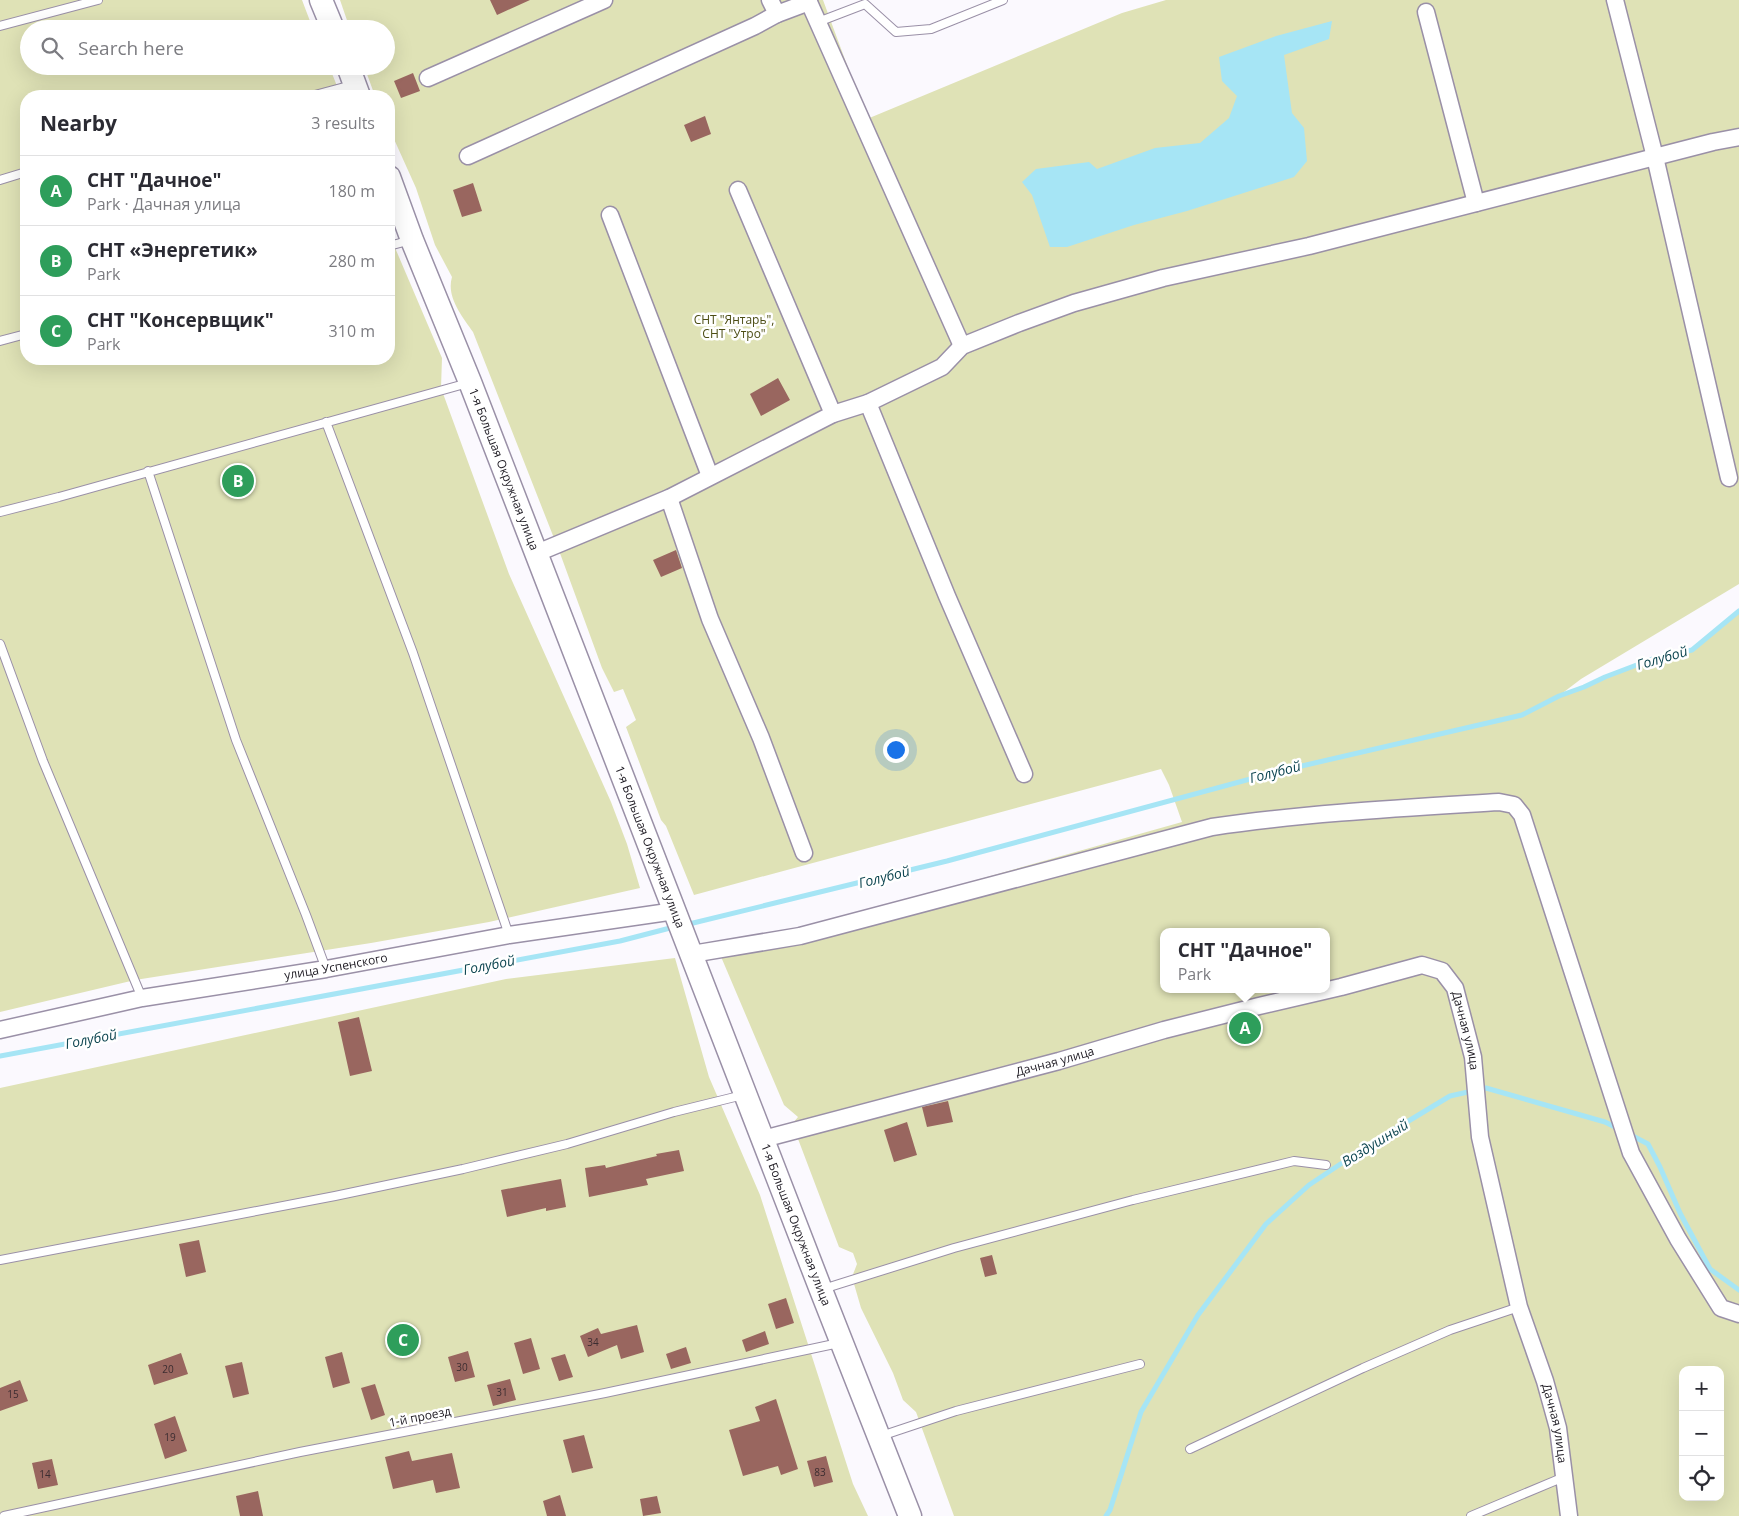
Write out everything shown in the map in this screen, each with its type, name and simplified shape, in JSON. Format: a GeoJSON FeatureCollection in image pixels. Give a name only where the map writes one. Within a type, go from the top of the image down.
{"type":"FeatureCollection","features":[{"type":"Feature","properties":{"kind":"street"},"geometry":{"type":"LineString","coordinates":[[321,0],[329,20]]}},
{"type":"Feature","properties":{"kind":"street"},"geometry":{"type":"LineString","coordinates":[[428,78],[604,0]]}},
{"type":"Feature","properties":{"kind":"street"},"geometry":{"type":"LineString","coordinates":[[1615,0],[1655,157],[1729,478]]}},
{"type":"Feature","properties":{"kind":"street"},"geometry":{"type":"LineString","coordinates":[[468,156],[754,26],[774,7],[809,1],[962,346]]}},
{"type":"Feature","properties":{"kind":"street"},"geometry":{"type":"LineString","coordinates":[[1426,12],[1476,203]]}},
{"type":"Feature","properties":{"kind":"street"},"geometry":{"type":"LineString","coordinates":[[537,553],[669,498],[833,414],[868,403],[942,367],[962,346],[1074,303],[1163,278],[1309,246],[1713,142],[1739,137]]}},
{"type":"Feature","properties":{"kind":"street"},"geometry":{"type":"LineString","coordinates":[[738,190],[833,414]]}},
{"type":"Feature","properties":{"kind":"street","name":"1-я Большая Окружная улица"},"geometry":{"type":"LineString","coordinates":[[395,193],[537,553],[745,1095],[910,1516]]}},
{"type":"Feature","properties":{"kind":"street"},"geometry":{"type":"LineString","coordinates":[[610,215],[710,476]]}},
{"type":"Feature","properties":{"kind":"street"},"geometry":{"type":"LineString","coordinates":[[868,403],[947,596],[1024,774]]}},
{"type":"Feature","properties":{"kind":"street"},"geometry":{"type":"LineString","coordinates":[[669,498],[710,619],[762,738],[804,854]]}},
{"type":"Feature","properties":{"kind":"street"},"geometry":{"type":"LineString","coordinates":[[689,948],[800,936],[1212,827],[1252,821],[1359,811],[1500,802],[1514,805],[1522,815],[1631,1152],[1678,1239],[1722,1308],[1739,1314]]}},
{"type":"Feature","properties":{"kind":"street","name":"улица Успенского"},"geometry":{"type":"LineString","coordinates":[[0,1030],[142,998],[326,969],[509,935],[675,911]]}},
{"type":"Feature","properties":{"kind":"street","name":"Дачная улица"},"geometry":{"type":"LineString","coordinates":[[1330,990],[1422,965],[1442,971],[1455,988],[1473,1057],[1480,1137],[1519,1307],[1545,1381],[1558,1428],[1569,1516]]}},
{"type":"Feature","properties":{"kind":"street","name":"Дачная улица"},"geometry":{"type":"LineString","coordinates":[[763,1140],[1059,1061],[1202,1020],[1316,993]]}},
{"type":"Feature","properties":{"kind":"lane"},"geometry":{"type":"LineString","coordinates":[[23,20],[98,0]]}},
{"type":"Feature","properties":{"kind":"lane"},"geometry":{"type":"LineString","coordinates":[[818,22],[865,4],[896,32],[931,30],[1004,0]]}},
{"type":"Feature","properties":{"kind":"lane"},"geometry":{"type":"LineString","coordinates":[[0,26],[20,21]]}},
{"type":"Feature","properties":{"kind":"lane"},"geometry":{"type":"LineString","coordinates":[[329,90],[354,82]]}},
{"type":"Feature","properties":{"kind":"lane"},"geometry":{"type":"LineString","coordinates":[[0,180],[20,174]]}},
{"type":"Feature","properties":{"kind":"lane"},"geometry":{"type":"LineString","coordinates":[[395,244],[412,240]]}},
{"type":"Feature","properties":{"kind":"lane"},"geometry":{"type":"LineString","coordinates":[[0,341],[20,336]]}},
{"type":"Feature","properties":{"kind":"lane"},"geometry":{"type":"LineString","coordinates":[[0,512],[470,382]]}},
{"type":"Feature","properties":{"kind":"lane"},"geometry":{"type":"LineString","coordinates":[[326,422],[412,653],[509,935]]}},
{"type":"Feature","properties":{"kind":"lane"},"geometry":{"type":"LineString","coordinates":[[148,471],[236,740],[326,969]]}},
{"type":"Feature","properties":{"kind":"lane"},"geometry":{"type":"LineString","coordinates":[[0,644],[43,762],[142,998]]}},
{"type":"Feature","properties":{"kind":"lane"},"geometry":{"type":"LineString","coordinates":[[0,1260],[335,1196],[463,1169],[567,1144],[674,1112],[745,1095]]}},
{"type":"Feature","properties":{"kind":"lane"},"geometry":{"type":"LineString","coordinates":[[821,1290],[954,1248],[1134,1200],[1294,1161],[1326,1164]]}},
{"type":"Feature","properties":{"kind":"lane"},"geometry":{"type":"LineString","coordinates":[[1190,1449],[1362,1368],[1450,1330],[1519,1307]]}},
{"type":"Feature","properties":{"kind":"lane","name":"1-й проезд"},"geometry":{"type":"LineString","coordinates":[[4,1516],[300,1452],[605,1393],[841,1342]]}},
{"type":"Feature","properties":{"kind":"lane"},"geometry":{"type":"LineString","coordinates":[[879,1437],[956,1411],[1140,1364]]}},
{"type":"Feature","properties":{"kind":"lane"},"geometry":{"type":"LineString","coordinates":[[1472,1516],[1565,1476]]}},
{"type":"Feature","properties":{"kind":"green space"},"geometry":{"type":"Polygon","coordinates":[[[0,0],[302,0],[310,20],[20,20],[20,75],[333,75],[339,90],[20,90],[20,365],[395,365],[395,248],[442,358],[441,388],[509,574],[611,802],[627,844],[640,888],[489,922],[371,943],[135,980],[0,1012],[0,0]]]}},
{"type":"Feature","properties":{"kind":"green space","name":"СНТ \"Янтарь\", СНТ \"Утро\""},"geometry":{"type":"Polygon","coordinates":[[[340,0],[823,0],[867,119],[1122,13],[1166,0],[1739,0],[1739,584],[1581,679],[1560,695],[1655,658],[1692,650],[1739,611],[1739,1516],[954,1516],[916,1412],[903,1400],[893,1373],[861,1308],[852,1277],[857,1264],[853,1253],[839,1247],[795,1131],[793,1123],[798,1117],[784,1105],[719,952],[842,920],[884,906],[1182,822],[1169,785],[1161,769],[694,895],[666,826],[661,820],[626,727],[636,720],[623,689],[614,692],[602,668],[561,556],[473,332],[453,299],[451,292],[452,277],[435,245],[416,188],[395,141],[395,90],[373,90],[367,75],[395,75],[395,20],[347,20],[340,0]]]}},
{"type":"Feature","properties":{"kind":"green space"},"geometry":{"type":"Polygon","coordinates":[[[675,958],[709,1077],[760,1195],[853,1484],[868,1516],[0,1516],[0,1088],[506,979],[675,958]]]}},
{"type":"Feature","properties":{"kind":"water"},"geometry":{"type":"Polygon","coordinates":[[[1332,21],[1329,39],[1284,55],[1292,113],[1304,128],[1307,161],[1294,177],[1067,247],[1050,247],[1032,195],[1022,182],[1036,169],[1089,162],[1097,169],[1155,148],[1200,143],[1229,118],[1237,96],[1222,81],[1219,57],[1276,36],[1332,21]]]}},
{"type":"Feature","properties":{"kind":"building"},"geometry":{"type":"Polygon","coordinates":[[[490,0],[530,0],[497,15],[490,0]]]}},
{"type":"Feature","properties":{"kind":"building"},"geometry":{"type":"Polygon","coordinates":[[[413,73],[420,91],[401,98],[394,81],[413,73]]]}},
{"type":"Feature","properties":{"kind":"building"},"geometry":{"type":"Polygon","coordinates":[[[705,116],[711,134],[691,142],[684,125],[705,116]]]}},
{"type":"Feature","properties":{"kind":"building"},"geometry":{"type":"Polygon","coordinates":[[[473,183],[482,211],[462,217],[453,190],[473,183]]]}},
{"type":"Feature","properties":{"kind":"building"},"geometry":{"type":"Polygon","coordinates":[[[778,378],[790,400],[761,416],[750,394],[778,378]]]}},
{"type":"Feature","properties":{"kind":"building"},"geometry":{"type":"Polygon","coordinates":[[[676,550],[682,568],[661,577],[653,560],[676,550]]]}},
{"type":"Feature","properties":{"kind":"building"},"geometry":{"type":"Polygon","coordinates":[[[359,1017],[372,1071],[350,1076],[338,1022],[359,1017]]]}},
{"type":"Feature","properties":{"kind":"building"},"geometry":{"type":"Polygon","coordinates":[[[948,1101],[953,1122],[927,1127],[922,1107],[948,1101]]]}},
{"type":"Feature","properties":{"kind":"building"},"geometry":{"type":"Polygon","coordinates":[[[907,1122],[917,1155],[894,1162],[884,1130],[907,1122]]]}},
{"type":"Feature","properties":{"kind":"building"},"geometry":{"type":"Polygon","coordinates":[[[679,1150],[684,1171],[646,1179],[648,1185],[589,1197],[585,1168],[605,1165],[606,1168],[657,1156],[656,1154],[679,1150]]]}},
{"type":"Feature","properties":{"kind":"building"},"geometry":{"type":"Polygon","coordinates":[[[561,1179],[566,1207],[546,1211],[546,1208],[507,1217],[501,1190],[561,1179]]]}},
{"type":"Feature","properties":{"kind":"building"},"geometry":{"type":"Polygon","coordinates":[[[199,1240],[206,1272],[186,1277],[179,1244],[199,1240]]]}},
{"type":"Feature","properties":{"kind":"building"},"geometry":{"type":"Polygon","coordinates":[[[992,1255],[997,1274],[985,1277],[980,1258],[992,1255]]]}},
{"type":"Feature","properties":{"kind":"building"},"geometry":{"type":"Polygon","coordinates":[[[786,1298],[794,1323],[776,1329],[768,1304],[786,1298]]]}},
{"type":"Feature","properties":{"kind":"building"},"geometry":{"type":"Polygon","coordinates":[[[637,1325],[644,1352],[621,1359],[617,1345],[588,1357],[580,1336],[598,1328],[601,1334],[637,1325]]]}},
{"type":"Feature","properties":{"kind":"building"},"geometry":{"type":"Polygon","coordinates":[[[765,1331],[769,1344],[746,1352],[742,1340],[765,1331]]]}},
{"type":"Feature","properties":{"kind":"building"},"geometry":{"type":"Polygon","coordinates":[[[531,1338],[540,1369],[523,1374],[514,1343],[531,1338]]]}},
{"type":"Feature","properties":{"kind":"building"},"geometry":{"type":"Polygon","coordinates":[[[686,1347],[691,1363],[671,1369],[666,1354],[686,1347]]]}},
{"type":"Feature","properties":{"kind":"building"},"geometry":{"type":"Polygon","coordinates":[[[468,1351],[475,1377],[455,1382],[448,1357],[468,1351]]]}},
{"type":"Feature","properties":{"kind":"building"},"geometry":{"type":"Polygon","coordinates":[[[342,1352],[350,1383],[333,1388],[325,1357],[342,1352]]]}},
{"type":"Feature","properties":{"kind":"building"},"geometry":{"type":"Polygon","coordinates":[[[181,1353],[188,1374],[154,1385],[148,1365],[181,1353]]]}},
{"type":"Feature","properties":{"kind":"building"},"geometry":{"type":"Polygon","coordinates":[[[565,1354],[573,1377],[559,1381],[551,1358],[565,1354]]]}},
{"type":"Feature","properties":{"kind":"building"},"geometry":{"type":"Polygon","coordinates":[[[242,1362],[249,1394],[233,1398],[225,1366],[242,1362]]]}},
{"type":"Feature","properties":{"kind":"building"},"geometry":{"type":"Polygon","coordinates":[[[510,1379],[516,1400],[493,1406],[487,1385],[510,1379]]]}},
{"type":"Feature","properties":{"kind":"building"},"geometry":{"type":"Polygon","coordinates":[[[20,1380],[28,1401],[0,1411],[0,1388],[20,1380]]]}},
{"type":"Feature","properties":{"kind":"building"},"geometry":{"type":"Polygon","coordinates":[[[375,1384],[385,1415],[371,1420],[361,1388],[375,1384]]]}},
{"type":"Feature","properties":{"kind":"building"},"geometry":{"type":"Polygon","coordinates":[[[776,1399],[798,1469],[781,1475],[778,1466],[743,1476],[729,1430],[760,1421],[755,1407],[776,1399]]]}},
{"type":"Feature","properties":{"kind":"building"},"geometry":{"type":"Polygon","coordinates":[[[175,1416],[187,1451],[165,1459],[154,1424],[175,1416]]]}},
{"type":"Feature","properties":{"kind":"building"},"geometry":{"type":"Polygon","coordinates":[[[584,1435],[593,1468],[572,1473],[563,1440],[584,1435]]]}},
{"type":"Feature","properties":{"kind":"building"},"geometry":{"type":"Polygon","coordinates":[[[409,1451],[412,1461],[452,1453],[460,1488],[436,1493],[433,1480],[393,1489],[385,1457],[409,1451]]]}},
{"type":"Feature","properties":{"kind":"building"},"geometry":{"type":"Polygon","coordinates":[[[826,1456],[833,1482],[814,1487],[807,1461],[826,1456]]]}},
{"type":"Feature","properties":{"kind":"building"},"geometry":{"type":"Polygon","coordinates":[[[52,1459],[58,1485],[38,1489],[32,1463],[52,1459]]]}},
{"type":"Feature","properties":{"kind":"building"},"geometry":{"type":"Polygon","coordinates":[[[258,1491],[263,1516],[240,1516],[236,1496],[258,1491]]]}},
{"type":"Feature","properties":{"kind":"building"},"geometry":{"type":"Polygon","coordinates":[[[560,1495],[566,1516],[547,1516],[543,1501],[560,1495]]]}},
{"type":"Feature","properties":{"kind":"building"},"geometry":{"type":"Polygon","coordinates":[[[657,1496],[661,1513],[643,1516],[640,1499],[657,1496]]]}},
{"type":"Feature","properties":{"kind":"waterway","name":"Голубой"},"geometry":{"type":"LineString","coordinates":[[685,925],[947,861],[1280,771],[1522,715],[1559,696],[1605,677],[1655,658],[1692,650],[1739,611]]}},
{"type":"Feature","properties":{"kind":"waterway","name":"Голубой"},"geometry":{"type":"LineString","coordinates":[[0,1056],[620,941],[674,927]]}},
{"type":"Feature","properties":{"kind":"waterway","name":"Воздушный"},"geometry":{"type":"LineString","coordinates":[[1106,1516],[1110,1510],[1141,1412],[1198,1315],[1266,1224],[1309,1185],[1372,1143],[1450,1096],[1486,1088],[1605,1122],[1619,1129]]}},
{"type":"Feature","properties":{"kind":"waterway","name":"Воздушный"},"geometry":{"type":"LineString","coordinates":[[1629,1134],[1648,1144],[1680,1213],[1710,1269],[1739,1290]]}},
{"type":"Feature","properties":{"kind":"place","name":"СНТ «Энергетик»"},"geometry":{"type":"Point","coordinates":[238,481]}},
{"type":"Feature","properties":{"kind":"place","name":"СНТ \"Дачное\""},"geometry":{"type":"Point","coordinates":[1245,1028]}},
{"type":"Feature","properties":{"kind":"place","name":"СНТ \"Консервщик\""},"geometry":{"type":"Point","coordinates":[403,1340]}}]}
